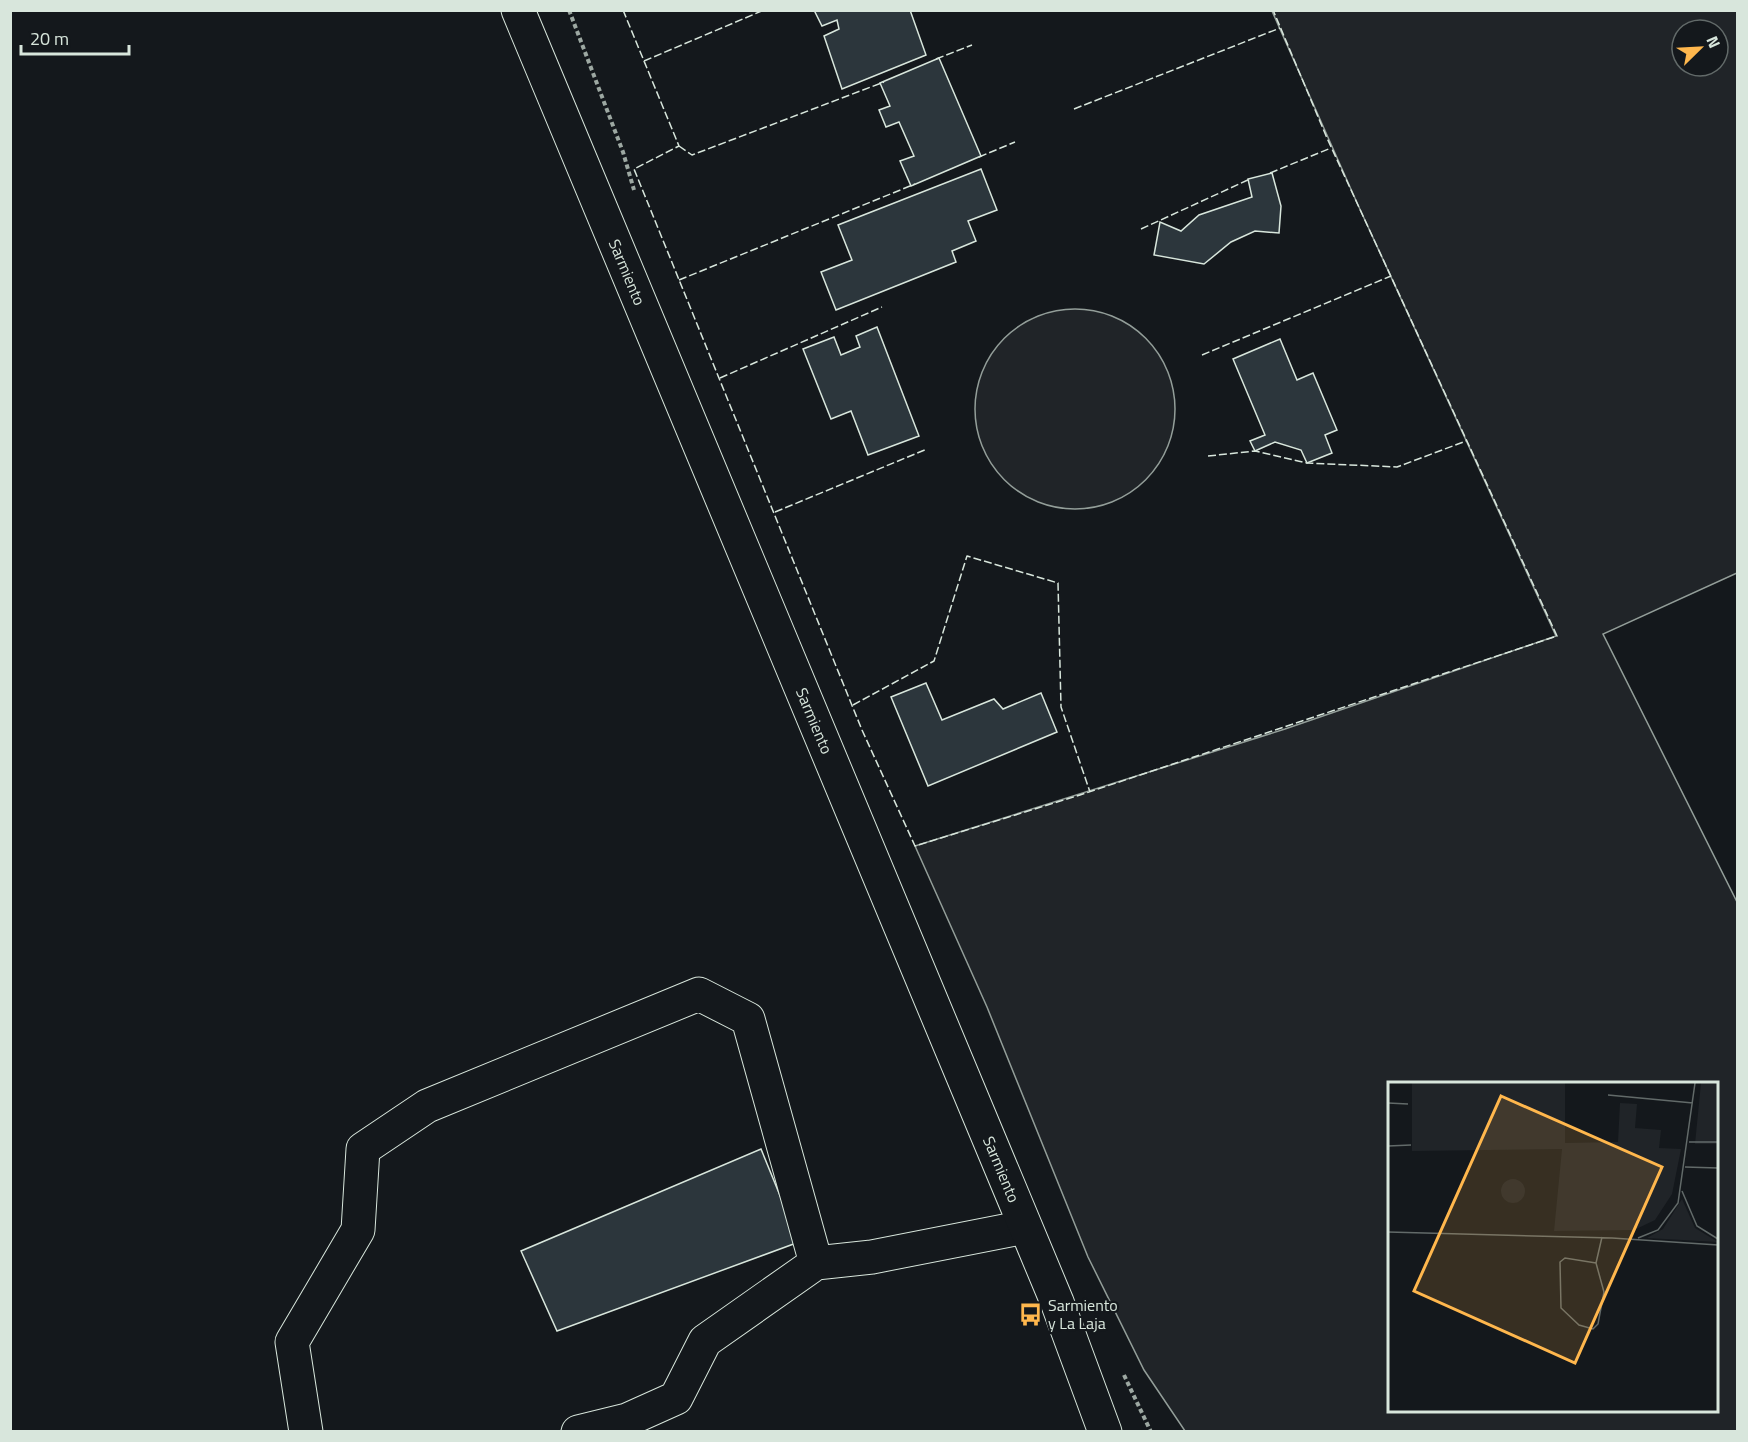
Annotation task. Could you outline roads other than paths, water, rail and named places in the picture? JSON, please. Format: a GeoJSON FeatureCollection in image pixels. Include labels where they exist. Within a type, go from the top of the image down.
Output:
{"type":"FeatureCollection","features":[{"type":"Feature","properties":{"kind":"main road","name":"Sarmiento"},"geometry":{"type":"LineString","coordinates":[[518,10],[1025,1227],[1105,1431]]}},
{"type":"Feature","properties":{"kind":"main road"},"geometry":{"type":"LineString","coordinates":[[306,1431],[292,1342],[358,1230],[363,1149],[427,1106],[699,994],[748,1019],[816,1263]]}},
{"type":"Feature","properties":{"kind":"main road"},"geometry":{"type":"LineString","coordinates":[[578,1431],[627,1420],[676,1398],[705,1341],[816,1263],[872,1257],[1025,1227]]}},
{"type":"Feature","properties":{"kind":"place","name":"Sarmiento y La Laja"},"geometry":{"type":"Point","coordinates":[1030,1314]}}]}
